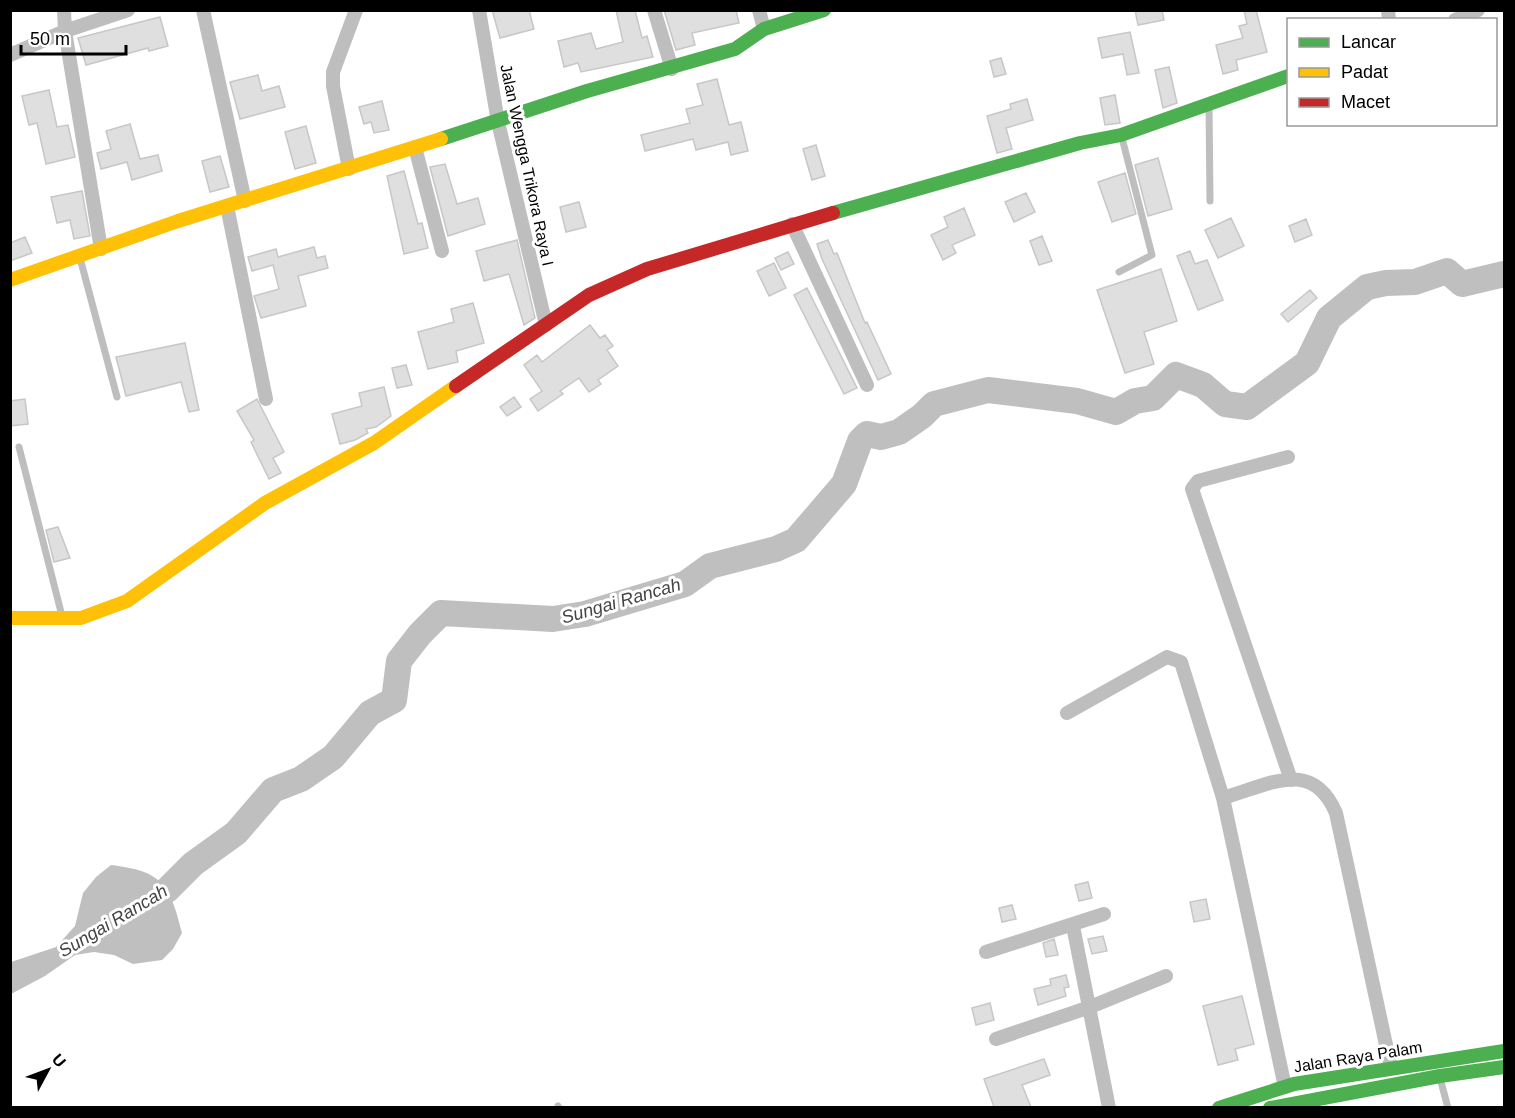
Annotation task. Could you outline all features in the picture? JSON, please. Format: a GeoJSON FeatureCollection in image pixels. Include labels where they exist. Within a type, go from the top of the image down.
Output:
{"type":"FeatureCollection","features":[{"type":"Feature","properties":{"kind":"street"},"geometry":{"type":"LineString","coordinates":[[64,10],[65,31],[101,249]]}},
{"type":"Feature","properties":{"kind":"street"},"geometry":{"type":"LineString","coordinates":[[10,55],[65,31],[128,10]]}},
{"type":"Feature","properties":{"kind":"street"},"geometry":{"type":"LineString","coordinates":[[203,10],[245,201]]}},
{"type":"Feature","properties":{"kind":"street"},"geometry":{"type":"LineString","coordinates":[[349,169],[333,86],[333,72],[356,10]]}},
{"type":"Feature","properties":{"kind":"street","name":"Jalan Wengga Trikora Raya I"},"geometry":{"type":"LineString","coordinates":[[478,10],[498,122],[546,325]]}},
{"type":"Feature","properties":{"kind":"street"},"geometry":{"type":"LineString","coordinates":[[654,10],[672,69]]}},
{"type":"Feature","properties":{"kind":"street"},"geometry":{"type":"LineString","coordinates":[[759,10],[764,29]]}},
{"type":"Feature","properties":{"kind":"street"},"geometry":{"type":"LineString","coordinates":[[10,280],[227,206],[498,122],[588,91],[672,69],[735,49],[764,29],[824,10]]}},
{"type":"Feature","properties":{"kind":"street"},"geometry":{"type":"LineString","coordinates":[[1458,18],[1478,10]]}},
{"type":"Feature","properties":{"kind":"street"},"geometry":{"type":"LineString","coordinates":[[10,618],[81,618],[104,611],[145,590],[265,503],[375,443],[589,295],[639,273],[792,225],[1080,143],[1121,135],[1287,76]]}},
{"type":"Feature","properties":{"kind":"street"},"geometry":{"type":"LineString","coordinates":[[415,147],[442,250]]}},
{"type":"Feature","properties":{"kind":"street"},"geometry":{"type":"LineString","coordinates":[[227,206],[266,399]]}},
{"type":"Feature","properties":{"kind":"street"},"geometry":{"type":"LineString","coordinates":[[792,225],[867,385]]}},
{"type":"Feature","properties":{"kind":"street"},"geometry":{"type":"LineString","coordinates":[[1288,457],[1198,481],[1192,489],[1291,780]]}},
{"type":"Feature","properties":{"kind":"street"},"geometry":{"type":"LineString","coordinates":[[1067,713],[1167,657],[1181,662],[1223,798],[1285,1087]]}},
{"type":"Feature","properties":{"kind":"street"},"geometry":{"type":"LineString","coordinates":[[1223,798],[1291,780],[1305,779],[1320,787],[1336,813],[1391,1068]]}},
{"type":"Feature","properties":{"kind":"street"},"geometry":{"type":"LineString","coordinates":[[986,952],[1073,926],[1104,914]]}},
{"type":"Feature","properties":{"kind":"street"},"geometry":{"type":"LineString","coordinates":[[1073,926],[1109,1107]]}},
{"type":"Feature","properties":{"kind":"street"},"geometry":{"type":"LineString","coordinates":[[996,1039],[1090,1007],[1166,976]]}},
{"type":"Feature","properties":{"kind":"street","name":"Jalan Raya Palam"},"geometry":{"type":"LineString","coordinates":[[1219,1107],[1285,1087],[1504,1050]]}},
{"type":"Feature","properties":{"kind":"street"},"geometry":{"type":"LineString","coordinates":[[1483,1054],[1487,1071]]}},
{"type":"Feature","properties":{"kind":"street","name":"Jalan Raya Palam"},"geometry":{"type":"LineString","coordinates":[[1270,1107],[1440,1076],[1504,1067]]}},
{"type":"Feature","properties":{"kind":"lane"},"geometry":{"type":"LineString","coordinates":[[1209,102],[1210,201]]}},
{"type":"Feature","properties":{"kind":"lane"},"geometry":{"type":"LineString","coordinates":[[1119,272],[1152,255],[1121,135]]}},
{"type":"Feature","properties":{"kind":"lane"},"geometry":{"type":"LineString","coordinates":[[80,255],[117,397]]}},
{"type":"Feature","properties":{"kind":"lane"},"geometry":{"type":"LineString","coordinates":[[20,447],[62,619]]}},
{"type":"Feature","properties":{"kind":"lane"},"geometry":{"type":"LineString","coordinates":[[1440,1076],[1448,1107]]}},
{"type":"Feature","properties":{"kind":"water"},"geometry":{"type":"Polygon","coordinates":[[[111,865],[142,871],[153,876],[168,892],[182,933],[173,949],[162,960],[133,964],[114,955],[94,952],[75,955],[45,976],[11,994],[11,962],[56,947],[75,926],[83,893],[96,877],[111,865]]]}},
{"type":"Feature","properties":{"kind":"building"},"geometry":{"type":"Polygon","coordinates":[[[492,10],[529,10],[534,29],[500,38],[492,10]]]}},
{"type":"Feature","properties":{"kind":"building"},"geometry":{"type":"Polygon","coordinates":[[[616,10],[635,10],[642,38],[647,36],[653,57],[581,72],[578,63],[564,67],[558,41],[591,33],[596,49],[623,42],[616,10]]]}},
{"type":"Feature","properties":{"kind":"building"},"geometry":{"type":"Polygon","coordinates":[[[664,10],[736,10],[739,23],[692,33],[695,45],[676,50],[664,10]]]}},
{"type":"Feature","properties":{"kind":"building"},"geometry":{"type":"Polygon","coordinates":[[[1135,10],[1162,10],[1164,20],[1138,25],[1135,10]]]}},
{"type":"Feature","properties":{"kind":"building"},"geometry":{"type":"Polygon","coordinates":[[[1244,10],[1256,10],[1267,52],[1236,60],[1238,70],[1223,74],[1216,45],[1243,38],[1239,26],[1247,24],[1244,10]]]}},
{"type":"Feature","properties":{"kind":"building"},"geometry":{"type":"Polygon","coordinates":[[[160,17],[168,46],[149,51],[148,48],[86,65],[78,38],[160,17]]]}},
{"type":"Feature","properties":{"kind":"building"},"geometry":{"type":"Polygon","coordinates":[[[1130,32],[1139,73],[1127,75],[1123,54],[1102,58],[1098,38],[1130,32]]]}},
{"type":"Feature","properties":{"kind":"building"},"geometry":{"type":"Polygon","coordinates":[[[1001,58],[1006,74],[994,77],[990,61],[1001,58]]]}},
{"type":"Feature","properties":{"kind":"building"},"geometry":{"type":"Polygon","coordinates":[[[1169,67],[1177,103],[1163,108],[1155,70],[1169,67]]]}},
{"type":"Feature","properties":{"kind":"building"},"geometry":{"type":"Polygon","coordinates":[[[258,75],[262,91],[279,86],[285,107],[240,119],[230,82],[258,75]]]}},
{"type":"Feature","properties":{"kind":"building"},"geometry":{"type":"Polygon","coordinates":[[[717,79],[729,125],[741,122],[748,151],[731,155],[728,142],[696,150],[693,139],[645,151],[641,135],[690,123],[686,109],[703,105],[697,84],[717,79]]]}},
{"type":"Feature","properties":{"kind":"building"},"geometry":{"type":"Polygon","coordinates":[[[49,90],[57,127],[68,125],[75,157],[46,164],[37,123],[29,125],[22,96],[49,90]]]}},
{"type":"Feature","properties":{"kind":"building"},"geometry":{"type":"Polygon","coordinates":[[[1115,95],[1120,123],[1105,125],[1100,98],[1115,95]]]}},
{"type":"Feature","properties":{"kind":"building"},"geometry":{"type":"Polygon","coordinates":[[[1027,99],[1033,120],[1006,128],[1012,149],[997,153],[987,116],[1011,109],[1010,104],[1027,99]]]}},
{"type":"Feature","properties":{"kind":"building"},"geometry":{"type":"Polygon","coordinates":[[[382,101],[389,130],[374,133],[371,122],[364,124],[359,107],[382,101]]]}},
{"type":"Feature","properties":{"kind":"building"},"geometry":{"type":"Polygon","coordinates":[[[130,124],[140,159],[158,155],[162,171],[132,180],[127,162],[101,169],[97,153],[111,149],[106,131],[130,124]]]}},
{"type":"Feature","properties":{"kind":"building"},"geometry":{"type":"Polygon","coordinates":[[[306,126],[316,163],[295,169],[285,132],[306,126]]]}},
{"type":"Feature","properties":{"kind":"building"},"geometry":{"type":"Polygon","coordinates":[[[816,145],[825,176],[812,180],[803,149],[816,145]]]}},
{"type":"Feature","properties":{"kind":"building"},"geometry":{"type":"Polygon","coordinates":[[[220,156],[229,187],[210,192],[202,161],[220,156]]]}},
{"type":"Feature","properties":{"kind":"building"},"geometry":{"type":"Polygon","coordinates":[[[1158,158],[1172,209],[1148,216],[1135,165],[1158,158]]]}},
{"type":"Feature","properties":{"kind":"building"},"geometry":{"type":"Polygon","coordinates":[[[445,164],[457,204],[478,198],[485,224],[448,236],[430,167],[445,164]]]}},
{"type":"Feature","properties":{"kind":"building"},"geometry":{"type":"Polygon","coordinates":[[[404,171],[418,224],[422,223],[428,248],[404,254],[387,176],[404,171]]]}},
{"type":"Feature","properties":{"kind":"building"},"geometry":{"type":"Polygon","coordinates":[[[1125,173],[1136,214],[1112,222],[1098,182],[1125,173]]]}},
{"type":"Feature","properties":{"kind":"building"},"geometry":{"type":"Polygon","coordinates":[[[82,191],[90,236],[74,239],[70,220],[57,223],[51,197],[82,191]]]}},
{"type":"Feature","properties":{"kind":"building"},"geometry":{"type":"Polygon","coordinates":[[[1026,193],[1035,212],[1014,222],[1005,202],[1026,193]]]}},
{"type":"Feature","properties":{"kind":"building"},"geometry":{"type":"Polygon","coordinates":[[[579,202],[586,227],[566,232],[560,207],[579,202]]]}},
{"type":"Feature","properties":{"kind":"building"},"geometry":{"type":"Polygon","coordinates":[[[964,208],[975,235],[952,245],[956,253],[943,260],[931,235],[948,227],[944,217],[964,208]]]}},
{"type":"Feature","properties":{"kind":"building"},"geometry":{"type":"Polygon","coordinates":[[[1231,218],[1244,246],[1218,258],[1205,230],[1231,218]]]}},
{"type":"Feature","properties":{"kind":"building"},"geometry":{"type":"Polygon","coordinates":[[[1306,219],[1312,235],[1295,242],[1289,226],[1306,219]]]}},
{"type":"Feature","properties":{"kind":"building"},"geometry":{"type":"Polygon","coordinates":[[[1042,236],[1052,261],[1039,265],[1030,241],[1042,236]]]}},
{"type":"Feature","properties":{"kind":"building"},"geometry":{"type":"Polygon","coordinates":[[[25,237],[32,253],[10,261],[10,243],[25,237]]]}},
{"type":"Feature","properties":{"kind":"building"},"geometry":{"type":"Polygon","coordinates":[[[517,240],[535,318],[524,325],[509,274],[484,281],[476,251],[517,240]]]}},
{"type":"Feature","properties":{"kind":"building"},"geometry":{"type":"Polygon","coordinates":[[[828,240],[834,254],[837,253],[865,323],[867,322],[891,374],[878,380],[822,259],[817,244],[828,240]]]}},
{"type":"Feature","properties":{"kind":"building"},"geometry":{"type":"Polygon","coordinates":[[[314,247],[317,258],[325,256],[328,268],[298,276],[306,306],[261,318],[254,296],[279,289],[273,265],[252,271],[248,257],[276,249],[278,257],[314,247]]]}},
{"type":"Feature","properties":{"kind":"building"},"geometry":{"type":"Polygon","coordinates":[[[1190,251],[1195,264],[1207,260],[1223,300],[1198,310],[1177,256],[1190,251]]]}},
{"type":"Feature","properties":{"kind":"building"},"geometry":{"type":"Polygon","coordinates":[[[788,252],[794,264],[781,270],[775,258],[788,252]]]}},
{"type":"Feature","properties":{"kind":"building"},"geometry":{"type":"Polygon","coordinates":[[[774,263],[786,288],[769,296],[757,271],[774,263]]]}},
{"type":"Feature","properties":{"kind":"building"},"geometry":{"type":"Polygon","coordinates":[[[1161,269],[1177,321],[1144,332],[1154,364],[1125,373],[1097,290],[1161,269]]]}},
{"type":"Feature","properties":{"kind":"building"},"geometry":{"type":"Polygon","coordinates":[[[807,288],[857,388],[844,394],[794,295],[807,288]]]}},
{"type":"Feature","properties":{"kind":"building"},"geometry":{"type":"Polygon","coordinates":[[[1310,290],[1317,298],[1288,322],[1281,314],[1310,290]]]}},
{"type":"Feature","properties":{"kind":"building"},"geometry":{"type":"Polygon","coordinates":[[[473,303],[484,343],[456,351],[458,362],[428,369],[418,332],[454,322],[451,309],[473,303]]]}},
{"type":"Feature","properties":{"kind":"building"},"geometry":{"type":"Polygon","coordinates":[[[590,325],[600,338],[605,335],[613,346],[607,350],[618,366],[598,380],[601,384],[589,392],[579,378],[560,391],[563,394],[538,411],[530,399],[542,391],[524,365],[537,355],[542,362],[590,325]]]}},
{"type":"Feature","properties":{"kind":"building"},"geometry":{"type":"Polygon","coordinates":[[[185,343],[199,410],[189,412],[181,382],[126,396],[116,357],[185,343]]]}},
{"type":"Feature","properties":{"kind":"building"},"geometry":{"type":"Polygon","coordinates":[[[406,365],[412,385],[397,388],[392,368],[406,365]]]}},
{"type":"Feature","properties":{"kind":"building"},"geometry":{"type":"Polygon","coordinates":[[[384,387],[391,416],[376,427],[366,429],[368,433],[340,444],[332,414],[362,406],[359,393],[384,387]]]}},
{"type":"Feature","properties":{"kind":"building"},"geometry":{"type":"Polygon","coordinates":[[[514,397],[521,407],[507,416],[500,407],[514,397]]]}},
{"type":"Feature","properties":{"kind":"building"},"geometry":{"type":"Polygon","coordinates":[[[25,399],[28,424],[10,426],[10,401],[25,399]]]}},
{"type":"Feature","properties":{"kind":"building"},"geometry":{"type":"Polygon","coordinates":[[[257,399],[284,452],[273,458],[281,473],[269,479],[251,442],[254,440],[237,411],[257,399]]]}},
{"type":"Feature","properties":{"kind":"building"},"geometry":{"type":"Polygon","coordinates":[[[58,527],[70,558],[54,562],[46,530],[58,527]]]}},
{"type":"Feature","properties":{"kind":"building"},"geometry":{"type":"Polygon","coordinates":[[[1088,882],[1092,898],[1079,901],[1075,885],[1088,882]]]}},
{"type":"Feature","properties":{"kind":"building"},"geometry":{"type":"Polygon","coordinates":[[[1206,899],[1210,919],[1194,922],[1190,902],[1206,899]]]}},
{"type":"Feature","properties":{"kind":"building"},"geometry":{"type":"Polygon","coordinates":[[[1012,905],[1016,919],[1002,922],[999,908],[1012,905]]]}},
{"type":"Feature","properties":{"kind":"building"},"geometry":{"type":"Polygon","coordinates":[[[1103,936],[1107,951],[1092,954],[1088,939],[1103,936]]]}},
{"type":"Feature","properties":{"kind":"building"},"geometry":{"type":"Polygon","coordinates":[[[1054,939],[1058,955],[1046,957],[1043,943],[1054,939]]]}},
{"type":"Feature","properties":{"kind":"building"},"geometry":{"type":"Polygon","coordinates":[[[1066,975],[1069,987],[1064,988],[1066,996],[1038,1005],[1034,989],[1051,985],[1050,979],[1066,975]]]}},
{"type":"Feature","properties":{"kind":"building"},"geometry":{"type":"Polygon","coordinates":[[[1242,996],[1254,1044],[1235,1049],[1238,1060],[1218,1065],[1203,1006],[1242,996]]]}},
{"type":"Feature","properties":{"kind":"building"},"geometry":{"type":"Polygon","coordinates":[[[990,1003],[994,1020],[976,1025],[972,1008],[990,1003]]]}},
{"type":"Feature","properties":{"kind":"building"},"geometry":{"type":"Polygon","coordinates":[[[1044,1059],[1050,1075],[1022,1085],[1031,1107],[994,1107],[984,1079],[1044,1059]]]}},
{"type":"Feature","properties":{"kind":"waterway","name":"Sungai Rancah"},"geometry":{"type":"LineString","coordinates":[[138,908],[167,890],[193,864],[236,833],[273,790],[301,779],[333,757],[370,713],[394,700],[399,661],[420,634],[441,613],[553,619],[585,614],[685,584],[710,566],[776,549],[796,540],[844,484],[860,441],[867,434],[881,437],[899,432],[922,416],[934,404],[988,390],[1077,401],[1116,412],[1135,401],[1153,398],[1176,375],[1203,385],[1225,404],[1247,407],[1307,363],[1329,318],[1367,287],[1386,283],[1415,282],[1447,271],[1462,284],[1504,274]]}},
{"type":"Feature","properties":{"kind":"traffic: fast"},"geometry":{"type":"LineString","coordinates":[[441,139],[587,91],[735,49],[764,29],[824,10]]}},
{"type":"Feature","properties":{"kind":"traffic: fast"},"geometry":{"type":"LineString","coordinates":[[833,213],[1080,143],[1121,135],[1287,76]]}},
{"type":"Feature","properties":{"kind":"traffic: fast"},"geometry":{"type":"LineString","coordinates":[[1219,1108],[1294,1084],[1504,1051]]}},
{"type":"Feature","properties":{"kind":"traffic: fast"},"geometry":{"type":"LineString","coordinates":[[1270,1108],[1440,1076],[1504,1067]]}},
{"type":"Feature","properties":{"kind":"traffic: slow"},"geometry":{"type":"LineString","coordinates":[[10,280],[178,221],[441,139]]}},
{"type":"Feature","properties":{"kind":"traffic: slow"},"geometry":{"type":"LineString","coordinates":[[10,618],[81,618],[127,601],[265,503],[374,443],[456,386]]}},
{"type":"Feature","properties":{"kind":"traffic: jam"},"geometry":{"type":"LineString","coordinates":[[456,386],[589,295],[647,269],[833,213]]}}]}
